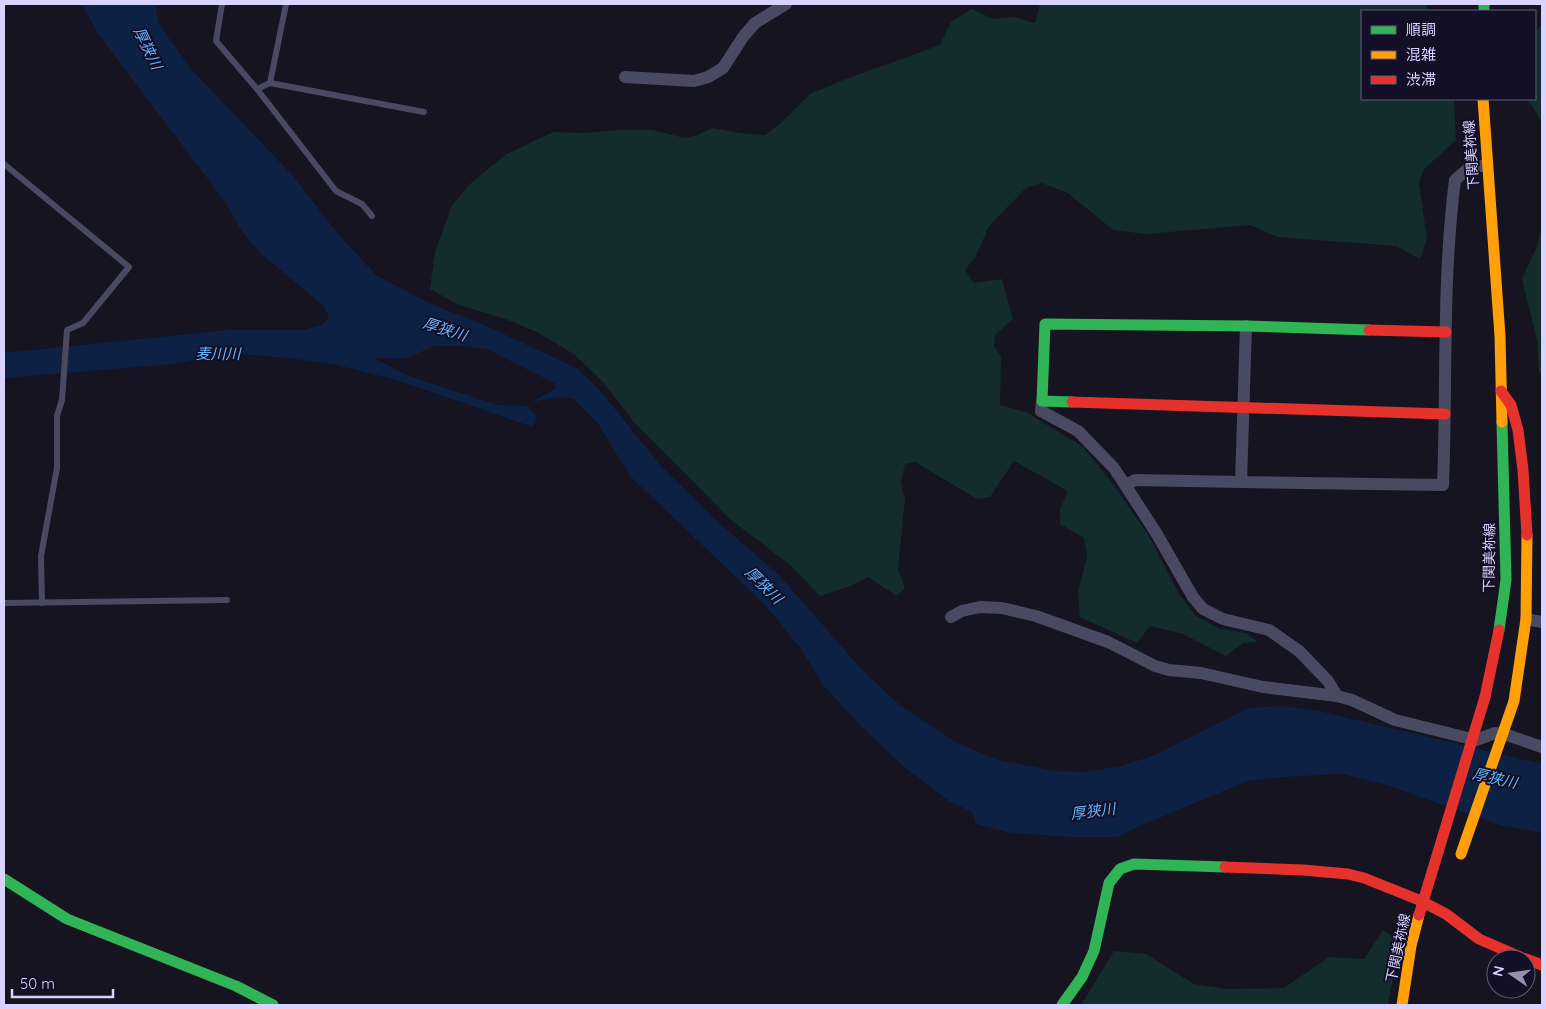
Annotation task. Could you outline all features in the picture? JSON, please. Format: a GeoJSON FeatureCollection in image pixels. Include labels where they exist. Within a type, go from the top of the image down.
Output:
{"type":"FeatureCollection","features":[{"type":"Feature","properties":{"kind":"street"},"geometry":{"type":"LineString","coordinates":[[625,77],[694,81],[708,78],[723,68],[743,37],[756,24],[786,4]]}},
{"type":"Feature","properties":{"kind":"street","name":"下関美祢線"},"geometry":{"type":"LineString","coordinates":[[1402,1005],[1409,956],[1419,915],[1485,696],[1502,618],[1506,580],[1500,336],[1483,100]]}},
{"type":"Feature","properties":{"kind":"street"},"geometry":{"type":"LineString","coordinates":[[1126,485],[1135,480],[1443,485],[1446,332],[1451,210],[1455,180],[1469,168],[1487,165]]}},
{"type":"Feature","properties":{"kind":"street"},"geometry":{"type":"LineString","coordinates":[[1337,696],[1328,681],[1299,651],[1269,630],[1223,620],[1203,609],[1114,468],[1078,431],[1041,411],[1045,324],[1246,326],[1446,332]]}},
{"type":"Feature","properties":{"kind":"street"},"geometry":{"type":"LineString","coordinates":[[1241,482],[1246,326]]}},
{"type":"Feature","properties":{"kind":"street"},"geometry":{"type":"LineString","coordinates":[[1461,854],[1502,739],[1517,684],[1526,619],[1527,538],[1523,470],[1516,421],[1511,405],[1502,391]]}},
{"type":"Feature","properties":{"kind":"street"},"geometry":{"type":"LineString","coordinates":[[1042,401],[1244,406],[1445,414]]}},
{"type":"Feature","properties":{"kind":"street"},"geometry":{"type":"LineString","coordinates":[[951,616],[980,606],[1002,608],[1036,616],[1082,632],[1108,642],[1155,666],[1169,670],[1201,673],[1244,684],[1337,696],[1352,700],[1395,720],[1476,740],[1495,733],[1502,739],[1542,747]]}},
{"type":"Feature","properties":{"kind":"street"},"geometry":{"type":"LineString","coordinates":[[1526,619],[1542,622]]}},
{"type":"Feature","properties":{"kind":"street"},"geometry":{"type":"LineString","coordinates":[[1062,1005],[1082,977],[1094,951],[1109,883],[1120,869],[1134,864],[1304,870],[1356,876],[1419,900],[1446,914],[1479,939],[1502,949]]}},
{"type":"Feature","properties":{"kind":"street"},"geometry":{"type":"LineString","coordinates":[[4,879],[68,919],[236,986],[273,1005]]}},
{"type":"Feature","properties":{"kind":"lane"},"geometry":{"type":"LineString","coordinates":[[222,4],[216,41],[257,89],[336,191],[362,204],[372,216]]}},
{"type":"Feature","properties":{"kind":"lane"},"geometry":{"type":"LineString","coordinates":[[270,83],[286,4]]}},
{"type":"Feature","properties":{"kind":"lane"},"geometry":{"type":"LineString","coordinates":[[257,89],[270,83],[424,112]]}},
{"type":"Feature","properties":{"kind":"lane"},"geometry":{"type":"LineString","coordinates":[[4,164],[129,266],[83,323],[66,330],[62,400],[57,416],[56,468],[41,556],[42,603]]}},
{"type":"Feature","properties":{"kind":"lane"},"geometry":{"type":"LineString","coordinates":[[4,603],[226,600]]}},
{"type":"Feature","properties":{"kind":"green space"},"geometry":{"type":"Polygon","coordinates":[[[1040,4],[1427,4],[1427,10],[1361,10],[1361,100],[1454,100],[1456,140],[1423,170],[1419,184],[1427,239],[1420,259],[1396,246],[1277,237],[1251,225],[1146,234],[1113,230],[1068,193],[1042,183],[1026,188],[989,226],[976,256],[965,270],[974,283],[1002,279],[1013,319],[995,335],[994,346],[1001,357],[1000,405],[1028,413],[1083,447],[1110,480],[1149,536],[1179,594],[1196,616],[1220,629],[1246,633],[1258,642],[1243,643],[1226,656],[1183,634],[1150,626],[1137,643],[1080,617],[1078,593],[1087,556],[1084,538],[1060,524],[1060,509],[1068,491],[1014,461],[990,497],[977,499],[915,462],[905,464],[901,482],[905,499],[898,569],[905,588],[897,596],[868,577],[848,587],[820,596],[789,564],[731,520],[634,422],[602,381],[575,355],[539,333],[508,320],[459,305],[430,289],[435,252],[452,205],[470,184],[505,155],[553,132],[585,133],[618,130],[652,130],[685,138],[698,135],[712,128],[765,135],[781,123],[810,94],[940,45],[951,22],[972,9],[993,19],[1014,17],[1035,23],[1040,4]]]}},
{"type":"Feature","properties":{"kind":"green space"},"geometry":{"type":"Polygon","coordinates":[[[1542,21],[1542,123],[1529,100],[1536,100],[1536,31],[1542,21]]]}},
{"type":"Feature","properties":{"kind":"green space"},"geometry":{"type":"Polygon","coordinates":[[[1542,228],[1542,374],[1539,372],[1537,340],[1522,279],[1537,246],[1542,228]]]}},
{"type":"Feature","properties":{"kind":"green space"},"geometry":{"type":"Polygon","coordinates":[[[1383,930],[1400,942],[1388,1005],[1081,1005],[1114,951],[1146,954],[1194,984],[1226,989],[1284,988],[1329,957],[1364,959],[1383,930]]]}},
{"type":"Feature","properties":{"kind":"water"},"geometry":{"type":"Polygon","coordinates":[[[82,4],[156,4],[158,23],[192,70],[292,175],[339,235],[376,275],[431,304],[480,323],[576,368],[598,388],[660,465],[720,524],[779,575],[864,672],[901,706],[956,742],[997,760],[1055,771],[1085,772],[1121,766],[1155,755],[1249,708],[1282,706],[1319,711],[1542,764],[1542,833],[1500,825],[1384,784],[1342,774],[1247,781],[1117,837],[1072,837],[1011,833],[976,824],[972,812],[949,801],[903,766],[861,726],[822,684],[802,650],[765,605],[630,476],[597,422],[574,399],[558,397],[532,402],[556,388],[554,383],[487,349],[462,346],[435,346],[404,359],[374,358],[409,376],[498,405],[528,406],[537,418],[533,427],[396,380],[333,364],[288,358],[229,353],[174,364],[4,378],[4,353],[229,330],[304,330],[322,325],[329,318],[325,307],[259,252],[240,228],[226,203],[97,32],[82,4]]]}},
{"type":"Feature","properties":{"kind":"traffic: fast"},"geometry":{"type":"LineString","coordinates":[[1484,4],[1484,10]]}},
{"type":"Feature","properties":{"kind":"traffic: fast"},"geometry":{"type":"LineString","coordinates":[[1072,402],[1042,401],[1045,324],[1246,326],[1369,330]]}},
{"type":"Feature","properties":{"kind":"traffic: fast"},"geometry":{"type":"LineString","coordinates":[[1499,630],[1506,580],[1502,422]]}},
{"type":"Feature","properties":{"kind":"traffic: fast"},"geometry":{"type":"LineString","coordinates":[[1062,1005],[1082,977],[1094,951],[1109,883],[1120,869],[1134,864],[1225,867]]}},
{"type":"Feature","properties":{"kind":"traffic: fast"},"geometry":{"type":"LineString","coordinates":[[4,879],[67,919],[236,986],[273,1005]]}},
{"type":"Feature","properties":{"kind":"traffic: slow"},"geometry":{"type":"LineString","coordinates":[[1483,100],[1500,336],[1502,422]]}},
{"type":"Feature","properties":{"kind":"traffic: slow"},"geometry":{"type":"LineString","coordinates":[[1461,854],[1514,701],[1526,619],[1527,535]]}},
{"type":"Feature","properties":{"kind":"traffic: slow"},"geometry":{"type":"LineString","coordinates":[[1402,1005],[1411,946],[1419,915]]}},
{"type":"Feature","properties":{"kind":"traffic: jam"},"geometry":{"type":"LineString","coordinates":[[1369,330],[1446,332]]}},
{"type":"Feature","properties":{"kind":"traffic: jam"},"geometry":{"type":"LineString","coordinates":[[1501,391],[1511,405],[1518,430],[1523,470],[1527,535]]}},
{"type":"Feature","properties":{"kind":"traffic: jam"},"geometry":{"type":"LineString","coordinates":[[1072,402],[1445,414]]}},
{"type":"Feature","properties":{"kind":"traffic: jam"},"geometry":{"type":"LineString","coordinates":[[1485,697],[1499,630]]}},
{"type":"Feature","properties":{"kind":"traffic: jam"},"geometry":{"type":"LineString","coordinates":[[1419,915],[1485,697]]}},
{"type":"Feature","properties":{"kind":"traffic: jam"},"geometry":{"type":"LineString","coordinates":[[1225,867],[1303,870],[1348,874],[1364,878],[1419,900],[1446,914],[1479,939],[1502,949]]}},
{"type":"Feature","properties":{"kind":"traffic: jam"},"geometry":{"type":"LineString","coordinates":[[1536,963],[1542,965]]}},
{"type":"Feature","properties":{"kind":"water label","name":"厚狭川"},"geometry":{"type":"Point","coordinates":[148,48]}},
{"type":"Feature","properties":{"kind":"water label","name":"厚狭川"},"geometry":{"type":"Point","coordinates":[445,329]}},
{"type":"Feature","properties":{"kind":"water label","name":"麦川川"},"geometry":{"type":"Point","coordinates":[218,353]}},
{"type":"Feature","properties":{"kind":"water label","name":"厚狭川"},"geometry":{"type":"Point","coordinates":[764,585]}},
{"type":"Feature","properties":{"kind":"water label","name":"厚狭川"},"geometry":{"type":"Point","coordinates":[1495,778]}},
{"type":"Feature","properties":{"kind":"water label","name":"厚狭川"},"geometry":{"type":"Point","coordinates":[1093,811]}}]}
